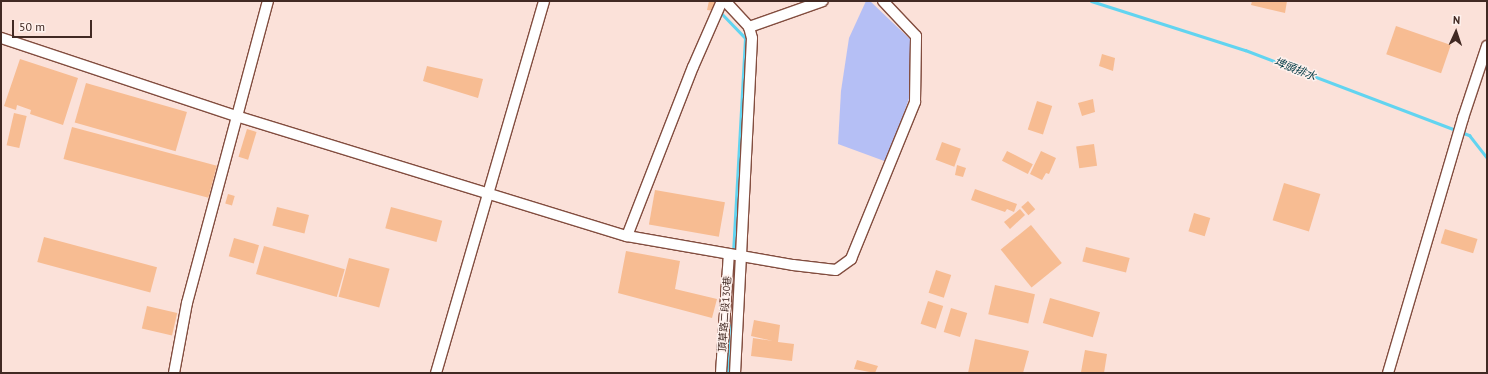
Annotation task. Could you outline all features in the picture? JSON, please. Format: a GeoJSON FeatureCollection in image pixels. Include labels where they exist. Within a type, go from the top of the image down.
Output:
{"type":"FeatureCollection","features":[{"type":"Feature","properties":{"kind":"street"},"geometry":{"type":"LineString","coordinates":[[174,373],[187,303],[268,1]]}},
{"type":"Feature","properties":{"kind":"street"},"geometry":{"type":"LineString","coordinates":[[436,373],[486,192],[544,1]]}},
{"type":"Feature","properties":{"kind":"street"},"geometry":{"type":"LineString","coordinates":[[627,236],[723,1],[749,27],[752,38],[734,255],[735,373]]}},
{"type":"Feature","properties":{"kind":"street"},"geometry":{"type":"LineString","coordinates":[[749,27],[823,1]]}},
{"type":"Feature","properties":{"kind":"street"},"geometry":{"type":"LineString","coordinates":[[1,38],[236,116],[627,236],[734,255],[836,270],[851,259],[914,102],[916,36],[883,1]]}},
{"type":"Feature","properties":{"kind":"street"},"geometry":{"type":"LineString","coordinates":[[1388,373],[1463,118],[1487,46]]}},
{"type":"Feature","properties":{"kind":"street","name":"頂草路二段130巷"},"geometry":{"type":"LineString","coordinates":[[720,373],[734,255]]}},
{"type":"Feature","properties":{"kind":"shaded area"},"geometry":{"type":"Polygon","coordinates":[[[866,1],[870,1],[914,43],[913,87],[887,162],[838,144],[841,91],[849,38],[866,1]]]}},
{"type":"Feature","properties":{"kind":"building"},"geometry":{"type":"Polygon","coordinates":[[[709,1],[716,1],[715,11],[707,10],[709,1]]]}},
{"type":"Feature","properties":{"kind":"building"},"geometry":{"type":"Polygon","coordinates":[[[1252,1],[1287,1],[1285,13],[1251,5],[1252,1]]]}},
{"type":"Feature","properties":{"kind":"building"},"geometry":{"type":"Polygon","coordinates":[[[1396,26],[1451,45],[1441,73],[1386,54],[1396,26]]]}},
{"type":"Feature","properties":{"kind":"building"},"geometry":{"type":"Polygon","coordinates":[[[1102,54],[1115,58],[1113,71],[1099,66],[1102,54]]]}},
{"type":"Feature","properties":{"kind":"building"},"geometry":{"type":"Polygon","coordinates":[[[20,59],[78,78],[63,125],[30,114],[31,110],[17,105],[16,110],[4,106],[20,59]]]}},
{"type":"Feature","properties":{"kind":"building"},"geometry":{"type":"Polygon","coordinates":[[[427,66],[483,79],[478,98],[423,81],[427,66]]]}},
{"type":"Feature","properties":{"kind":"building"},"geometry":{"type":"Polygon","coordinates":[[[86,83],[187,112],[176,151],[75,122],[86,83]]]}},
{"type":"Feature","properties":{"kind":"building"},"geometry":{"type":"Polygon","coordinates":[[[1093,99],[1095,112],[1082,116],[1078,103],[1093,99]]]}},
{"type":"Feature","properties":{"kind":"building"},"geometry":{"type":"Polygon","coordinates":[[[1037,101],[1052,106],[1043,134],[1028,130],[1037,101]]]}},
{"type":"Feature","properties":{"kind":"building"},"geometry":{"type":"Polygon","coordinates":[[[14,113],[27,116],[19,148],[7,145],[14,113]]]}},
{"type":"Feature","properties":{"kind":"building"},"geometry":{"type":"Polygon","coordinates":[[[72,127],[217,166],[208,198],[63,159],[72,127]]]}},
{"type":"Feature","properties":{"kind":"building"},"geometry":{"type":"Polygon","coordinates":[[[247,129],[257,132],[248,160],[239,157],[247,129]]]}},
{"type":"Feature","properties":{"kind":"building"},"geometry":{"type":"Polygon","coordinates":[[[942,142],[961,149],[954,167],[936,160],[942,142]]]}},
{"type":"Feature","properties":{"kind":"building"},"geometry":{"type":"Polygon","coordinates":[[[1094,144],[1097,166],[1079,168],[1076,147],[1094,144]]]}},
{"type":"Feature","properties":{"kind":"building"},"geometry":{"type":"Polygon","coordinates":[[[1007,151],[1033,164],[1028,174],[1002,161],[1007,151]]]}},
{"type":"Feature","properties":{"kind":"building"},"geometry":{"type":"Polygon","coordinates":[[[1041,151],[1056,158],[1049,174],[1046,173],[1042,180],[1030,174],[1041,151]]]}},
{"type":"Feature","properties":{"kind":"building"},"geometry":{"type":"Polygon","coordinates":[[[957,165],[966,168],[963,177],[955,175],[957,165]]]}},
{"type":"Feature","properties":{"kind":"building"},"geometry":{"type":"Polygon","coordinates":[[[1284,183],[1320,194],[1309,231],[1273,220],[1284,183]]]}},
{"type":"Feature","properties":{"kind":"building"},"geometry":{"type":"Polygon","coordinates":[[[975,189],[1017,204],[1014,212],[1007,209],[1005,212],[971,200],[975,189]]]}},
{"type":"Feature","properties":{"kind":"building"},"geometry":{"type":"Polygon","coordinates":[[[655,190],[725,202],[719,237],[649,224],[655,190]]]}},
{"type":"Feature","properties":{"kind":"building"},"geometry":{"type":"Polygon","coordinates":[[[228,194],[235,196],[232,206],[225,204],[228,194]]]}},
{"type":"Feature","properties":{"kind":"building"},"geometry":{"type":"Polygon","coordinates":[[[1028,201],[1035,209],[1028,215],[1021,207],[1028,201]]]}},
{"type":"Feature","properties":{"kind":"building"},"geometry":{"type":"Polygon","coordinates":[[[277,207],[309,215],[304,233],[272,225],[277,207]]]}},
{"type":"Feature","properties":{"kind":"building"},"geometry":{"type":"Polygon","coordinates":[[[391,207],[442,221],[437,242],[385,228],[391,207]]]}},
{"type":"Feature","properties":{"kind":"building"},"geometry":{"type":"Polygon","coordinates":[[[1020,209],[1025,215],[1010,229],[1004,222],[1020,209]]]}},
{"type":"Feature","properties":{"kind":"building"},"geometry":{"type":"Polygon","coordinates":[[[1194,213],[1210,218],[1205,236],[1188,231],[1194,213]]]}},
{"type":"Feature","properties":{"kind":"building"},"geometry":{"type":"Polygon","coordinates":[[[1031,225],[1062,263],[1032,288],[1001,250],[1031,225]]]}},
{"type":"Feature","properties":{"kind":"building"},"geometry":{"type":"Polygon","coordinates":[[[1445,229],[1478,239],[1473,253],[1441,243],[1445,229]]]}},
{"type":"Feature","properties":{"kind":"building"},"geometry":{"type":"Polygon","coordinates":[[[44,237],[157,267],[150,292],[37,262],[44,237]]]}},
{"type":"Feature","properties":{"kind":"building"},"geometry":{"type":"Polygon","coordinates":[[[234,238],[259,245],[254,263],[229,256],[234,238]]]}},
{"type":"Feature","properties":{"kind":"building"},"geometry":{"type":"Polygon","coordinates":[[[264,246],[345,269],[337,297],[256,274],[264,246]]]}},
{"type":"Feature","properties":{"kind":"building"},"geometry":{"type":"Polygon","coordinates":[[[1086,247],[1130,258],[1126,272],[1082,262],[1086,247]]]}},
{"type":"Feature","properties":{"kind":"building"},"geometry":{"type":"Polygon","coordinates":[[[626,251],[680,261],[675,289],[717,299],[712,318],[618,293],[626,251]]]}},
{"type":"Feature","properties":{"kind":"building"},"geometry":{"type":"Polygon","coordinates":[[[349,258],[390,269],[379,308],[339,297],[349,258]]]}},
{"type":"Feature","properties":{"kind":"building"},"geometry":{"type":"Polygon","coordinates":[[[936,270],[951,275],[944,298],[929,293],[936,270]]]}},
{"type":"Feature","properties":{"kind":"building"},"geometry":{"type":"Polygon","coordinates":[[[995,285],[1035,294],[1028,323],[988,314],[995,285]]]}},
{"type":"Feature","properties":{"kind":"building"},"geometry":{"type":"Polygon","coordinates":[[[1050,298],[1100,312],[1093,337],[1043,323],[1050,298]]]}},
{"type":"Feature","properties":{"kind":"building"},"geometry":{"type":"Polygon","coordinates":[[[928,301],[943,306],[936,329],[921,324],[928,301]]]}},
{"type":"Feature","properties":{"kind":"building"},"geometry":{"type":"Polygon","coordinates":[[[147,306],[177,313],[172,335],[142,328],[147,306]]]}},
{"type":"Feature","properties":{"kind":"building"},"geometry":{"type":"Polygon","coordinates":[[[951,308],[967,313],[960,337],[944,332],[951,308]]]}},
{"type":"Feature","properties":{"kind":"building"},"geometry":{"type":"Polygon","coordinates":[[[754,320],[780,325],[778,342],[794,344],[792,361],[751,356],[753,338],[773,341],[751,336],[754,320]]]}},
{"type":"Feature","properties":{"kind":"building"},"geometry":{"type":"Polygon","coordinates":[[[975,339],[1029,351],[1023,373],[968,373],[975,339]]]}},
{"type":"Feature","properties":{"kind":"building"},"geometry":{"type":"Polygon","coordinates":[[[1085,350],[1107,354],[1104,373],[1081,372],[1085,350]]]}},
{"type":"Feature","properties":{"kind":"building"},"geometry":{"type":"Polygon","coordinates":[[[857,360],[878,366],[875,373],[854,369],[857,360]]]}},
{"type":"Feature","properties":{"kind":"waterway","name":"埤頭排水"},"geometry":{"type":"LineString","coordinates":[[1091,1],[1245,50],[1469,135],[1487,158]]}},
{"type":"Feature","properties":{"kind":"waterway"},"geometry":{"type":"LineString","coordinates":[[720,12],[745,38],[733,253]]}},
{"type":"Feature","properties":{"kind":"waterway"},"geometry":{"type":"LineString","coordinates":[[727,373],[729,325]]}}]}
